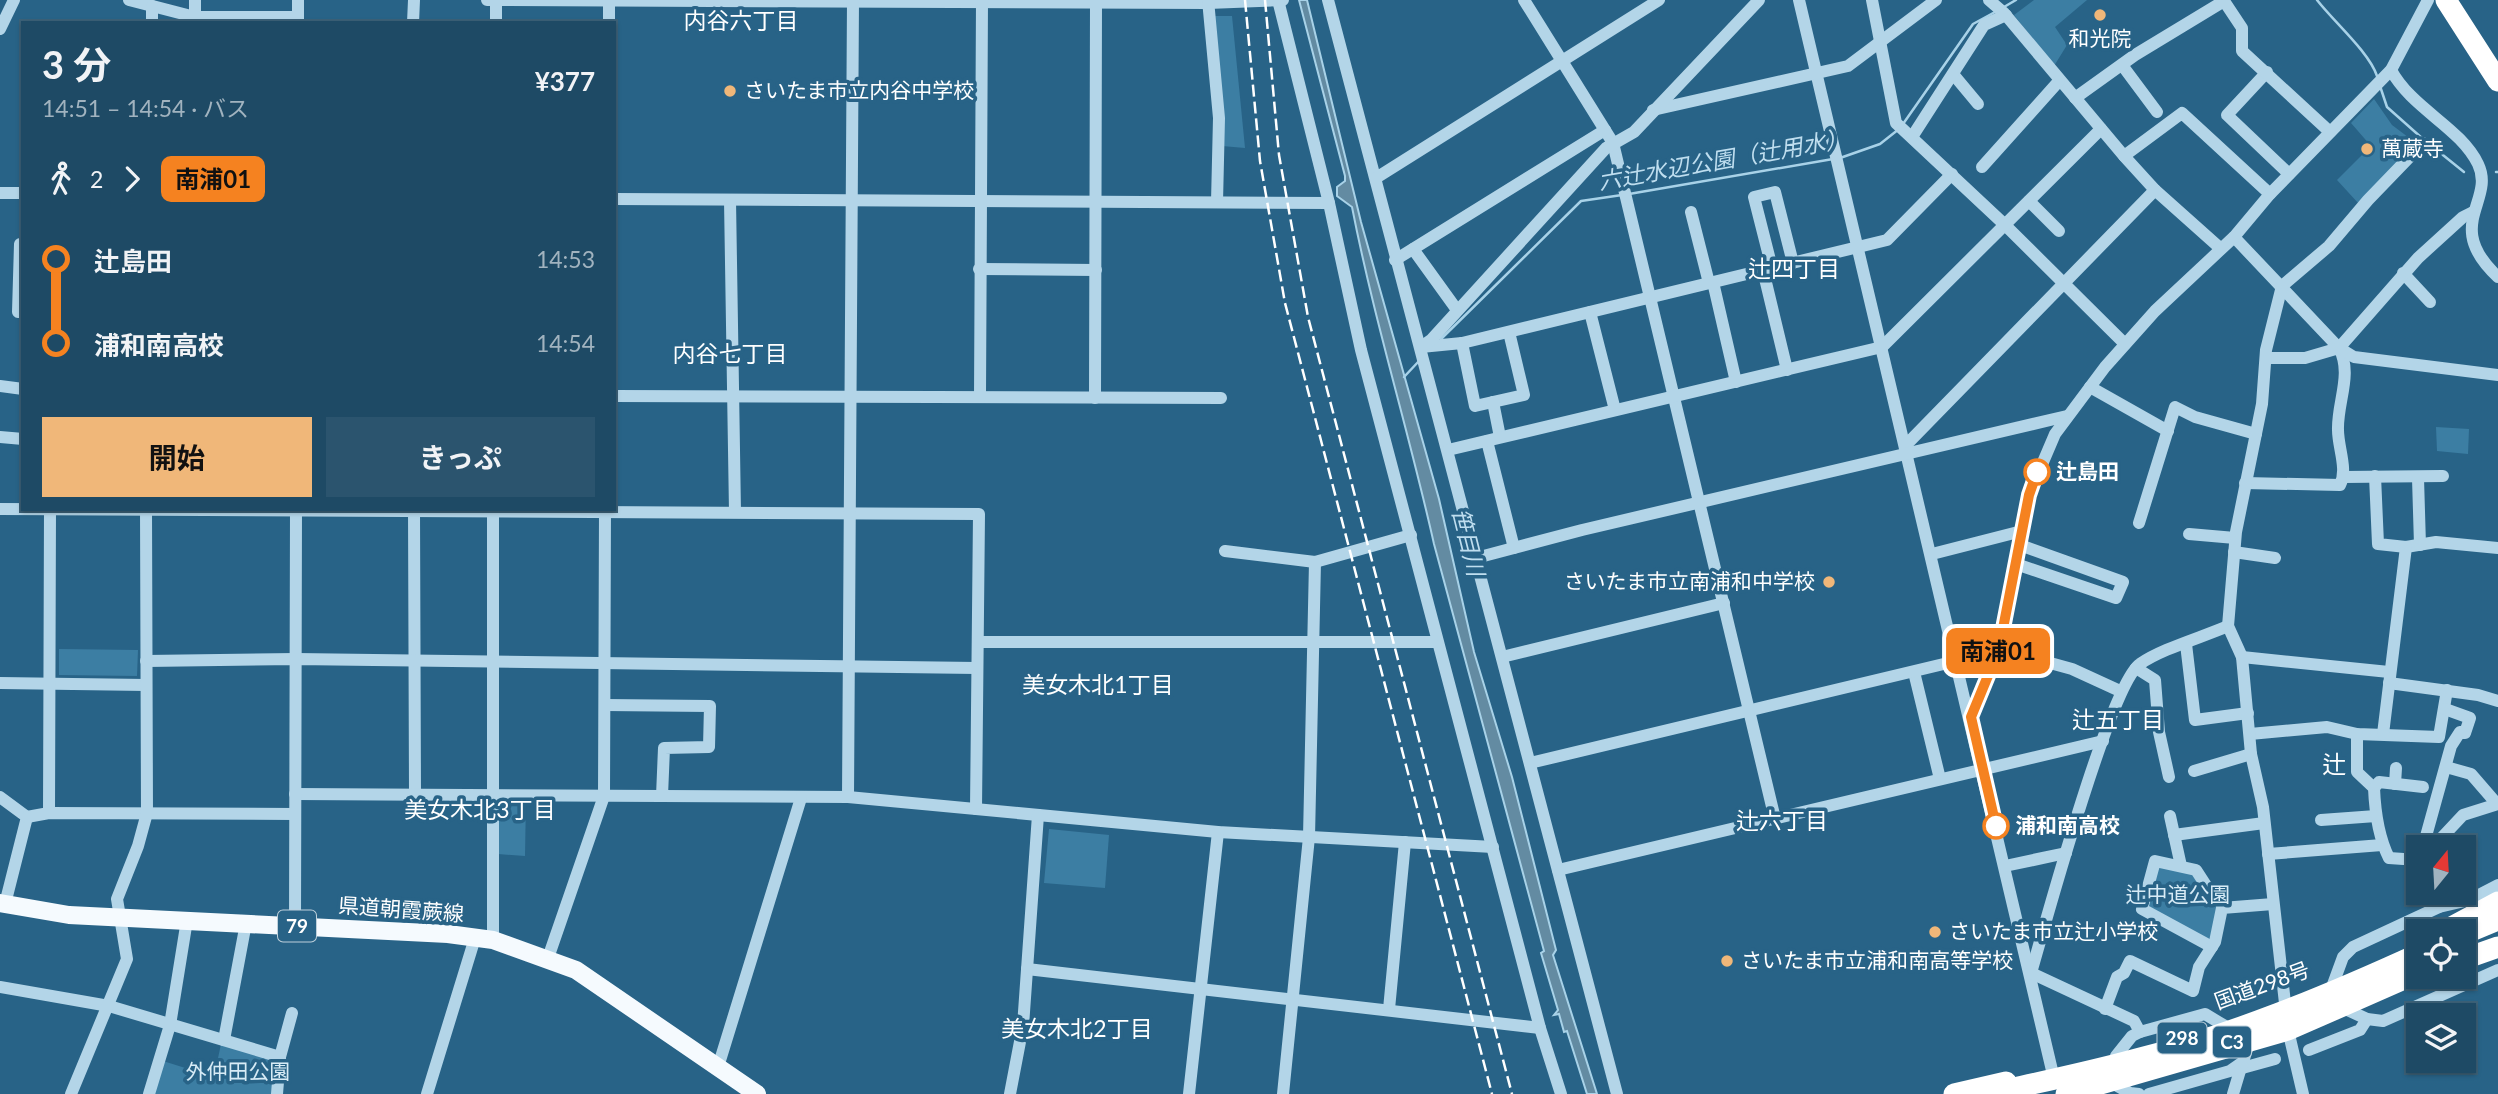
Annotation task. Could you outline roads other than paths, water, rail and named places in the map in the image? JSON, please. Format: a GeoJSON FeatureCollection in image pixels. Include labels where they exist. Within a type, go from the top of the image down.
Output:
{"type":"FeatureCollection","features":[{"type":"Feature","properties":{"kind":"highway"},"geometry":{"type":"LineString","coordinates":[[2446,0],[2498,81]]}},
{"type":"Feature","properties":{"kind":"highway"},"geometry":{"type":"LineString","coordinates":[[2466,919],[2498,902]]}},
{"type":"Feature","properties":{"kind":"highway"},"geometry":{"type":"LineString","coordinates":[[2476,939],[2498,919]]}},
{"type":"Feature","properties":{"kind":"highway","name":"国道298号"},"geometry":{"type":"LineString","coordinates":[[1954,1094],[2116,1056],[2225,1026],[2332,987],[2406,965]]}},
{"type":"Feature","properties":{"kind":"highway","name":"C3"},"geometry":{"type":"LineString","coordinates":[[1987,1094],[2134,1060],[2200,1041],[2406,965]]}},
{"type":"Feature","properties":{"kind":"highway","name":"298"},"geometry":{"type":"LineString","coordinates":[[2066,1094],[2112,1083],[2241,1061],[2288,1030],[2341,1007],[2406,967]]}},
{"type":"Feature","properties":{"kind":"highway","name":"C3"},"geometry":{"type":"LineString","coordinates":[[2038,1094],[2140,1069],[2260,1033],[2334,1005],[2406,967]]}},
{"type":"Feature","properties":{"kind":"main road","name":"県道朝霞蕨線"},"geometry":{"type":"LineString","coordinates":[[2,903],[69,915],[246,923],[484,939],[548,958],[598,983],[757,1094]]}},
{"type":"Feature","properties":{"kind":"street"},"geometry":{"type":"LineString","coordinates":[[0,29],[14,0]]}},
{"type":"Feature","properties":{"kind":"street"},"geometry":{"type":"LineString","coordinates":[[129,0],[195,20],[298,20],[298,0]]}},
{"type":"Feature","properties":{"kind":"street"},"geometry":{"type":"LineString","coordinates":[[195,0],[195,20]]}},
{"type":"Feature","properties":{"kind":"street"},"geometry":{"type":"LineString","coordinates":[[413,21],[414,0]]}},
{"type":"Feature","properties":{"kind":"street"},"geometry":{"type":"LineString","coordinates":[[487,0],[1096,3],[1279,0],[1329,203],[1360,348],[1540,1028],[1561,1094]]}},
{"type":"Feature","properties":{"kind":"street"},"geometry":{"type":"LineString","coordinates":[[496,0],[496,21]]}},
{"type":"Feature","properties":{"kind":"street"},"geometry":{"type":"LineString","coordinates":[[609,0],[609,21]]}},
{"type":"Feature","properties":{"kind":"street"},"geometry":{"type":"LineString","coordinates":[[848,797],[853,0]]}},
{"type":"Feature","properties":{"kind":"street"},"geometry":{"type":"LineString","coordinates":[[1328,0],[1618,1094]]}},
{"type":"Feature","properties":{"kind":"street"},"geometry":{"type":"LineString","coordinates":[[1524,0],[1613,144],[1775,819]]}},
{"type":"Feature","properties":{"kind":"street"},"geometry":{"type":"LineString","coordinates":[[1376,178],[1659,0]]}},
{"type":"Feature","properties":{"kind":"street"},"geometry":{"type":"LineString","coordinates":[[1421,347],[1485,277],[1512,254],[1577,178],[1613,144],[1633,132],[1759,0]]}},
{"type":"Feature","properties":{"kind":"street"},"geometry":{"type":"LineString","coordinates":[[1798,0],[1971,717],[2058,1094]]}},
{"type":"Feature","properties":{"kind":"street"},"geometry":{"type":"LineString","coordinates":[[1872,0],[1896,123],[2005,225],[2125,344]]}},
{"type":"Feature","properties":{"kind":"street"},"geometry":{"type":"LineString","coordinates":[[1653,110],[1847,66],[1936,0]]}},
{"type":"Feature","properties":{"kind":"street"},"geometry":{"type":"LineString","coordinates":[[1989,0],[2006,15],[2074,99],[2155,190],[2220,248]]}},
{"type":"Feature","properties":{"kind":"street"},"geometry":{"type":"LineString","coordinates":[[1971,717],[1998,650],[2022,531],[2038,468],[2067,416],[2125,344],[2234,237],[2270,194],[2391,70],[2428,0]]}},
{"type":"Feature","properties":{"kind":"street"},"geometry":{"type":"LineString","coordinates":[[980,397],[982,1]]}},
{"type":"Feature","properties":{"kind":"street"},"geometry":{"type":"LineString","coordinates":[[2074,99],[2122,65],[2224,1],[2242,28],[2242,51],[2330,132]]}},
{"type":"Feature","properties":{"kind":"street"},"geometry":{"type":"LineString","coordinates":[[1208,2],[1219,118],[1217,202]]}},
{"type":"Feature","properties":{"kind":"street"},"geometry":{"type":"LineString","coordinates":[[1095,398],[1096,3]]}},
{"type":"Feature","properties":{"kind":"street"},"geometry":{"type":"LineString","coordinates":[[152,6],[152,21]]}},
{"type":"Feature","properties":{"kind":"street"},"geometry":{"type":"LineString","coordinates":[[1912,137],[1984,25],[2006,15]]}},
{"type":"Feature","properties":{"kind":"street"},"geometry":{"type":"LineString","coordinates":[[2122,65],[2157,113]]}},
{"type":"Feature","properties":{"kind":"street"},"geometry":{"type":"LineString","coordinates":[[2391,70],[2403,90],[2458,139],[2478,162],[2481,180],[2473,212],[2471,235],[2483,260],[2498,277]]}},
{"type":"Feature","properties":{"kind":"street"},"geometry":{"type":"LineString","coordinates":[[2267,72],[2227,115],[2289,174]]}},
{"type":"Feature","properties":{"kind":"street"},"geometry":{"type":"LineString","coordinates":[[1953,74],[1978,104]]}},
{"type":"Feature","properties":{"kind":"street"},"geometry":{"type":"LineString","coordinates":[[1982,167],[2059,81]]}},
{"type":"Feature","properties":{"kind":"street"},"geometry":{"type":"LineString","coordinates":[[2124,156],[2182,113],[2270,194]]}},
{"type":"Feature","properties":{"kind":"street"},"geometry":{"type":"LineString","coordinates":[[1448,450],[1882,347],[2101,129]]}},
{"type":"Feature","properties":{"kind":"street"},"geometry":{"type":"LineString","coordinates":[[1395,260],[1605,130]]}},
{"type":"Feature","properties":{"kind":"street"},"geometry":{"type":"LineString","coordinates":[[2303,1094],[2288,1030],[2264,823],[2251,754],[2242,657],[2228,626],[2235,538],[2262,404],[2266,358],[2282,286],[2329,246],[2368,200],[2423,143]]}},
{"type":"Feature","properties":{"kind":"street"},"geometry":{"type":"LineString","coordinates":[[1421,347],[1462,343],[1887,240],[1952,174]]}},
{"type":"Feature","properties":{"kind":"street"},"geometry":{"type":"LineString","coordinates":[[1907,449],[2062,284],[2155,190]]}},
{"type":"Feature","properties":{"kind":"street"},"geometry":{"type":"LineString","coordinates":[[1787,370],[1754,197],[1775,192],[1793,263]]}},
{"type":"Feature","properties":{"kind":"street"},"geometry":{"type":"LineString","coordinates":[[0,193],[21,193]]}},
{"type":"Feature","properties":{"kind":"street"},"geometry":{"type":"LineString","coordinates":[[616,199],[1329,203]]}},
{"type":"Feature","properties":{"kind":"street"},"geometry":{"type":"LineString","coordinates":[[730,200],[735,512]]}},
{"type":"Feature","properties":{"kind":"street"},"geometry":{"type":"LineString","coordinates":[[2029,201],[2059,231]]}},
{"type":"Feature","properties":{"kind":"street"},"geometry":{"type":"LineString","coordinates":[[1691,212],[1736,382]]}},
{"type":"Feature","properties":{"kind":"street"},"geometry":{"type":"LineString","coordinates":[[2266,358],[2305,358],[2339,348],[2403,273],[2463,217],[2473,212]]}},
{"type":"Feature","properties":{"kind":"street"},"geometry":{"type":"LineString","coordinates":[[2234,237],[2339,348],[2354,357],[2498,375]]}},
{"type":"Feature","properties":{"kind":"street"},"geometry":{"type":"LineString","coordinates":[[21,244],[18,312],[21,312]]}},
{"type":"Feature","properties":{"kind":"street"},"geometry":{"type":"LineString","coordinates":[[1413,249],[1457,310]]}},
{"type":"Feature","properties":{"kind":"street"},"geometry":{"type":"LineString","coordinates":[[979,269],[1096,270]]}},
{"type":"Feature","properties":{"kind":"street"},"geometry":{"type":"LineString","coordinates":[[2403,273],[2430,302]]}},
{"type":"Feature","properties":{"kind":"street"},"geometry":{"type":"LineString","coordinates":[[1590,312],[1615,410]]}},
{"type":"Feature","properties":{"kind":"street"},"geometry":{"type":"LineString","coordinates":[[1462,343],[1475,406],[1524,395],[1509,332]]}},
{"type":"Feature","properties":{"kind":"street"},"geometry":{"type":"LineString","coordinates":[[2245,483],[2340,485],[2344,477],[2338,429],[2346,368],[2339,348]]}},
{"type":"Feature","properties":{"kind":"street"},"geometry":{"type":"LineString","coordinates":[[0,386],[21,389]]}},
{"type":"Feature","properties":{"kind":"street"},"geometry":{"type":"LineString","coordinates":[[2090,387],[2168,431]]}},
{"type":"Feature","properties":{"kind":"street"},"geometry":{"type":"LineString","coordinates":[[616,396],[1221,398]]}},
{"type":"Feature","properties":{"kind":"street"},"geometry":{"type":"LineString","coordinates":[[1493,402],[1500,438]]}},
{"type":"Feature","properties":{"kind":"street"},"geometry":{"type":"LineString","coordinates":[[2139,523],[2175,407],[2195,417],[2256,434]]}},
{"type":"Feature","properties":{"kind":"street"},"geometry":{"type":"LineString","coordinates":[[1476,558],[1907,449],[2067,416]]}},
{"type":"Feature","properties":{"kind":"street"},"geometry":{"type":"LineString","coordinates":[[0,437],[21,439]]}},
{"type":"Feature","properties":{"kind":"street"},"geometry":{"type":"LineString","coordinates":[[1487,441],[1514,548]]}},
{"type":"Feature","properties":{"kind":"street"},"geometry":{"type":"LineString","coordinates":[[2375,476],[2378,544],[2406,547],[2448,543],[2498,548]]}},
{"type":"Feature","properties":{"kind":"street"},"geometry":{"type":"LineString","coordinates":[[2344,477],[2443,476]]}},
{"type":"Feature","properties":{"kind":"street"},"geometry":{"type":"LineString","coordinates":[[2418,478],[2420,545]]}},
{"type":"Feature","properties":{"kind":"street"},"geometry":{"type":"LineString","coordinates":[[0,509],[21,509]]}},
{"type":"Feature","properties":{"kind":"street"},"geometry":{"type":"LineString","coordinates":[[49,813],[50,511]]}},
{"type":"Feature","properties":{"kind":"street"},"geometry":{"type":"LineString","coordinates":[[71,1094],[127,959],[117,899],[138,846],[147,813],[146,511]]}},
{"type":"Feature","properties":{"kind":"street"},"geometry":{"type":"LineString","coordinates":[[295,926],[296,511]]}},
{"type":"Feature","properties":{"kind":"street"},"geometry":{"type":"LineString","coordinates":[[414,511],[415,794]]}},
{"type":"Feature","properties":{"kind":"street"},"geometry":{"type":"LineString","coordinates":[[427,1094],[484,939],[492,795],[494,511],[849,511],[979,514],[976,809]]}},
{"type":"Feature","properties":{"kind":"street"},"geometry":{"type":"LineString","coordinates":[[548,958],[604,796],[605,511]]}},
{"type":"Feature","properties":{"kind":"street"},"geometry":{"type":"LineString","coordinates":[[1932,554],[2022,531]]}},
{"type":"Feature","properties":{"kind":"street"},"geometry":{"type":"LineString","coordinates":[[2189,534],[2235,538]]}},
{"type":"Feature","properties":{"kind":"street"},"geometry":{"type":"LineString","coordinates":[[1225,551],[1315,562],[1411,535]]}},
{"type":"Feature","properties":{"kind":"street"},"geometry":{"type":"LineString","coordinates":[[2016,564],[2116,598],[2123,582],[2020,545]]}},
{"type":"Feature","properties":{"kind":"street"},"geometry":{"type":"LineString","coordinates":[[2383,734],[2406,547]]}},
{"type":"Feature","properties":{"kind":"street"},"geometry":{"type":"LineString","coordinates":[[2234,552],[2274,558]]}},
{"type":"Feature","properties":{"kind":"street"},"geometry":{"type":"LineString","coordinates":[[1283,1094],[1309,837],[1315,562]]}},
{"type":"Feature","properties":{"kind":"street"},"geometry":{"type":"LineString","coordinates":[[1502,657],[1724,603]]}},
{"type":"Feature","properties":{"kind":"street"},"geometry":{"type":"LineString","coordinates":[[2031,973],[2066,853],[2120,691],[2136,668],[2228,626]]}},
{"type":"Feature","properties":{"kind":"street"},"geometry":{"type":"LineString","coordinates":[[978,642],[1437,642]]}},
{"type":"Feature","properties":{"kind":"street"},"geometry":{"type":"LineString","coordinates":[[2186,644],[2195,720],[2248,713]]}},
{"type":"Feature","properties":{"kind":"street"},"geometry":{"type":"LineString","coordinates":[[1530,763],[1998,650],[2072,669],[2120,691]]}},
{"type":"Feature","properties":{"kind":"street"},"geometry":{"type":"LineString","coordinates":[[2242,657],[2389,677],[2498,701]]}},
{"type":"Feature","properties":{"kind":"street"},"geometry":{"type":"LineString","coordinates":[[146,661],[296,659],[849,664],[977,668]]}},
{"type":"Feature","properties":{"kind":"street"},"geometry":{"type":"LineString","coordinates":[[2136,668],[2155,680],[2159,732],[2169,777]]}},
{"type":"Feature","properties":{"kind":"street"},"geometry":{"type":"LineString","coordinates":[[1914,672],[1940,779]]}},
{"type":"Feature","properties":{"kind":"street"},"geometry":{"type":"LineString","coordinates":[[0,683],[146,685]]}},
{"type":"Feature","properties":{"kind":"street"},"geometry":{"type":"LineString","coordinates":[[2250,734],[2327,727],[2357,734],[2439,737],[2446,690]]}},
{"type":"Feature","properties":{"kind":"street"},"geometry":{"type":"LineString","coordinates":[[606,705],[710,706],[709,747],[664,748],[662,796]]}},
{"type":"Feature","properties":{"kind":"street"},"geometry":{"type":"LineString","coordinates":[[2426,835],[2451,746],[2460,732],[2465,733],[2470,718],[2445,709]]}},
{"type":"Feature","properties":{"kind":"street"},"geometry":{"type":"LineString","coordinates":[[2357,734],[2357,772],[2374,788],[2376,816],[2383,835],[2382,845],[2389,858],[2406,859]]}},
{"type":"Feature","properties":{"kind":"street"},"geometry":{"type":"LineString","coordinates":[[1558,870],[2103,741]]}},
{"type":"Feature","properties":{"kind":"street"},"geometry":{"type":"LineString","coordinates":[[2194,771],[2251,754]]}},
{"type":"Feature","properties":{"kind":"street"},"geometry":{"type":"LineString","coordinates":[[2444,835],[2463,815],[2497,804],[2471,774],[2446,767]]}},
{"type":"Feature","properties":{"kind":"street"},"geometry":{"type":"LineString","coordinates":[[2395,784],[2396,768]]}},
{"type":"Feature","properties":{"kind":"street"},"geometry":{"type":"LineString","coordinates":[[2374,788],[2379,782],[2423,787]]}},
{"type":"Feature","properties":{"kind":"street"},"geometry":{"type":"LineString","coordinates":[[295,794],[848,797],[1218,832],[1493,847]]}},
{"type":"Feature","properties":{"kind":"street"},"geometry":{"type":"LineString","coordinates":[[0,796],[27,817],[49,813],[295,814]]}},
{"type":"Feature","properties":{"kind":"street"},"geometry":{"type":"LineString","coordinates":[[718,1067],[801,798]]}},
{"type":"Feature","properties":{"kind":"street"},"geometry":{"type":"LineString","coordinates":[[1010,1094],[1023,1026],[1038,815]]}},
{"type":"Feature","properties":{"kind":"street"},"geometry":{"type":"LineString","coordinates":[[2170,816],[2181,866]]}},
{"type":"Feature","properties":{"kind":"street"},"geometry":{"type":"LineString","coordinates":[[2321,820],[2376,816]]}},
{"type":"Feature","properties":{"kind":"street"},"geometry":{"type":"LineString","coordinates":[[2,903],[27,817]]}},
{"type":"Feature","properties":{"kind":"street"},"geometry":{"type":"LineString","coordinates":[[2174,835],[2264,823]]}},
{"type":"Feature","properties":{"kind":"street"},"geometry":{"type":"LineString","coordinates":[[1189,1094],[1218,832]]}},
{"type":"Feature","properties":{"kind":"street"},"geometry":{"type":"LineString","coordinates":[[1389,1009],[1405,842]]}},
{"type":"Feature","properties":{"kind":"street"},"geometry":{"type":"LineString","coordinates":[[2268,855],[2382,845]]}},
{"type":"Feature","properties":{"kind":"street"},"geometry":{"type":"LineString","coordinates":[[2005,866],[2066,853]]}},
{"type":"Feature","properties":{"kind":"street"},"geometry":{"type":"LineString","coordinates":[[2105,1009],[2117,977],[2124,974],[2130,961],[2193,991],[2199,967],[2212,947],[2225,891],[2207,887],[2196,870],[2155,861],[2142,909],[2212,947]]}},
{"type":"Feature","properties":{"kind":"street"},"geometry":{"type":"LineString","coordinates":[[2332,987],[2343,957],[2353,947],[2439,907],[2469,900],[2498,885]]}},
{"type":"Feature","properties":{"kind":"street"},"geometry":{"type":"LineString","coordinates":[[2222,908],[2273,904]]}},
{"type":"Feature","properties":{"kind":"street"},"geometry":{"type":"LineString","coordinates":[[149,1094],[170,1025],[187,920]]}},
{"type":"Feature","properties":{"kind":"street"},"geometry":{"type":"LineString","coordinates":[[223,1040],[246,923]]}},
{"type":"Feature","properties":{"kind":"street"},"geometry":{"type":"LineString","coordinates":[[1027,970],[1540,1028]]}},
{"type":"Feature","properties":{"kind":"street"},"geometry":{"type":"LineString","coordinates":[[2341,1007],[2367,1019],[2383,1021],[2498,970]]}},
{"type":"Feature","properties":{"kind":"street"},"geometry":{"type":"LineString","coordinates":[[2031,973],[2134,1021],[2140,1032]]}},
{"type":"Feature","properties":{"kind":"street"},"geometry":{"type":"LineString","coordinates":[[0,987],[109,1006],[280,1057]]}},
{"type":"Feature","properties":{"kind":"street"},"geometry":{"type":"LineString","coordinates":[[277,1094],[280,1057],[292,1013]]}},
{"type":"Feature","properties":{"kind":"street"},"geometry":{"type":"LineString","coordinates":[[2116,1056],[2132,1036],[2140,1032],[2204,1014],[2225,1026]]}},
{"type":"Feature","properties":{"kind":"street"},"geometry":{"type":"LineString","coordinates":[[2309,1050],[2360,1030],[2367,1019]]}},
{"type":"Feature","properties":{"kind":"street"},"geometry":{"type":"LineString","coordinates":[[2149,1094],[2241,1061],[2275,1059]]}},
{"type":"Feature","properties":{"kind":"street"},"geometry":{"type":"LineString","coordinates":[[2233,1094],[2241,1061]]}},
{"type":"Feature","properties":{"kind":"street"},"geometry":{"type":"LineString","coordinates":[[2112,1083],[2130,1093],[2139,1094]]}},
{"type":"Feature","properties":{"kind":"waterway","name":"六辻水辺公園（辻用水）"},"geometry":{"type":"LineString","coordinates":[[2004,7],[2016,0]]}},
{"type":"Feature","properties":{"kind":"waterway","name":"六辻水辺公園（辻用水）"},"geometry":{"type":"LineString","coordinates":[[2317,0],[2367,57],[2377,76]]}},
{"type":"Feature","properties":{"kind":"waterway","name":"六辻水辺公園（辻用水）"},"geometry":{"type":"LineString","coordinates":[[1903,124],[1973,24],[1995,12]]}},
{"type":"Feature","properties":{"kind":"waterway","name":"六辻水辺公園（辻用水）"},"geometry":{"type":"LineString","coordinates":[[2380,86],[2387,107],[2423,139]]}},
{"type":"Feature","properties":{"kind":"waterway","name":"六辻水辺公園（辻用水）"},"geometry":{"type":"LineString","coordinates":[[1840,158],[1880,144],[1899,129]]}},
{"type":"Feature","properties":{"kind":"waterway","name":"六辻水辺公園（辻用水）"},"geometry":{"type":"LineString","coordinates":[[2428,143],[2464,172]]}},
{"type":"Feature","properties":{"kind":"waterway","name":"六辻水辺公園（辻用水）"},"geometry":{"type":"LineString","coordinates":[[1629,194],[1833,159]]}},
{"type":"Feature","properties":{"kind":"waterway","name":"六辻水辺公園（辻用水）"},"geometry":{"type":"LineString","coordinates":[[1441,339],[1581,201],[1622,195]]}},
{"type":"Feature","properties":{"kind":"waterway","name":"六辻水辺公園（辻用水）"},"geometry":{"type":"LineString","coordinates":[[1404,377],[1419,361]]}},
{"type":"Feature","properties":{"kind":"railway"},"geometry":{"type":"LineString","coordinates":[[1245,0],[1260,161],[1285,303],[1492,1094]]}},
{"type":"Feature","properties":{"kind":"railway"},"geometry":{"type":"LineString","coordinates":[[1265,0],[1279,155],[1308,317],[1512,1094]]}},
{"type":"Feature","properties":{"kind":"place","name":"和光院"},"geometry":{"type":"Point","coordinates":[2100,15]}},
{"type":"Feature","properties":{"kind":"place","name":"さいたま市立内谷中学校"},"geometry":{"type":"Point","coordinates":[730,91]}},
{"type":"Feature","properties":{"kind":"place","name":"萬蔵寺"},"geometry":{"type":"Point","coordinates":[2367,149]}},
{"type":"Feature","properties":{"kind":"place","name":"辻島田"},"geometry":{"type":"Point","coordinates":[2037,472]}},
{"type":"Feature","properties":{"kind":"place","name":"さいたま市立南浦和中学校"},"geometry":{"type":"Point","coordinates":[1829,582]}},
{"type":"Feature","properties":{"kind":"place","name":"浦和南高校"},"geometry":{"type":"Point","coordinates":[1996,826]}},
{"type":"Feature","properties":{"kind":"place","name":"さいたま市立辻小学校"},"geometry":{"type":"Point","coordinates":[1935,932]}},
{"type":"Feature","properties":{"kind":"place","name":"さいたま市立浦和南高等学校"},"geometry":{"type":"Point","coordinates":[1727,961]}},
{"type":"Feature","properties":{"kind":"district","name":"内谷六丁目"},"geometry":{"type":"Point","coordinates":[741,21]}},
{"type":"Feature","properties":{"kind":"district","name":"辻四丁目"},"geometry":{"type":"Point","coordinates":[1794,269]}},
{"type":"Feature","properties":{"kind":"district","name":"内谷七丁目"},"geometry":{"type":"Point","coordinates":[730,354]}},
{"type":"Feature","properties":{"kind":"district","name":"美女木北1丁目"},"geometry":{"type":"Point","coordinates":[1098,685]}},
{"type":"Feature","properties":{"kind":"district","name":"辻五丁目"},"geometry":{"type":"Point","coordinates":[2118,720]}},
{"type":"Feature","properties":{"kind":"district","name":"辻"},"geometry":{"type":"Point","coordinates":[2334,765]}},
{"type":"Feature","properties":{"kind":"district","name":"美女木北3丁目"},"geometry":{"type":"Point","coordinates":[480,810]}},
{"type":"Feature","properties":{"kind":"district","name":"辻六丁目"},"geometry":{"type":"Point","coordinates":[1782,821]}},
{"type":"Feature","properties":{"kind":"district","name":"美女木北2丁目"},"geometry":{"type":"Point","coordinates":[1077,1029]}},
{"type":"Feature","properties":{"kind":"water label","name":"笹目川"},"geometry":{"type":"Point","coordinates":[1468,542]}},
{"type":"Feature","properties":{"kind":"park label","name":"辻中道公園"},"geometry":{"type":"Point","coordinates":[2178,895]}},
{"type":"Feature","properties":{"kind":"park label","name":"外仲田公園"},"geometry":{"type":"Point","coordinates":[238,1072]}}]}
